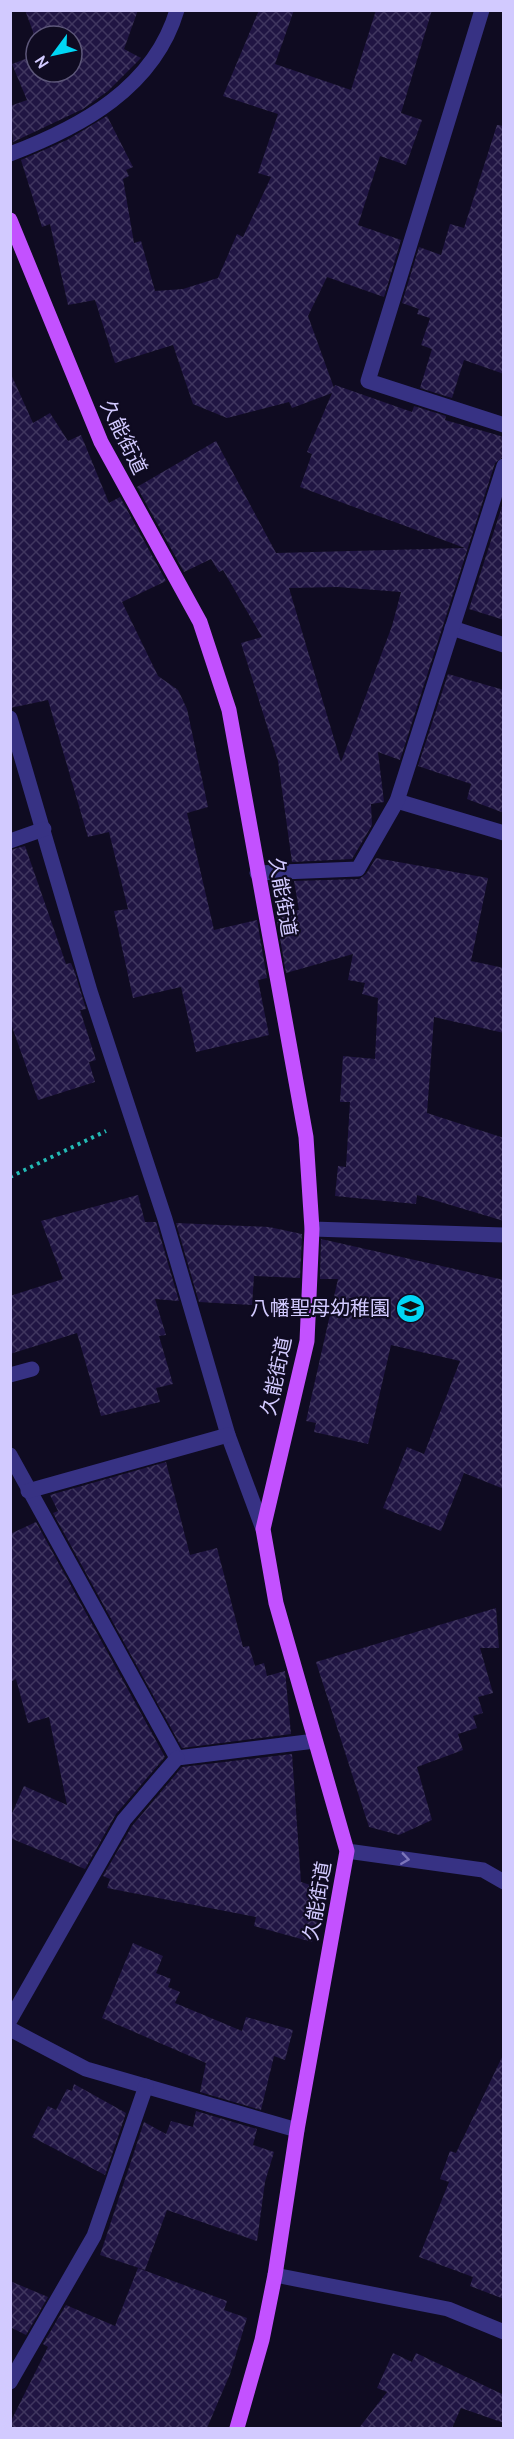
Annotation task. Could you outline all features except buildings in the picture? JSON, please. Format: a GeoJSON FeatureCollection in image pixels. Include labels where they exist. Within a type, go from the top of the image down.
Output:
{"type":"FeatureCollection","features":[{"type":"Feature","properties":{"kind":"main road","name":"久能街道"},"geometry":{"type":"LineString","coordinates":[[10,220],[101,442],[200,622],[229,710],[256,873],[306,1137],[312,1229],[307,1341],[263,1529],[276,1603],[347,1851],[297,2130],[275,2275],[262,2340],[239,2428]]}},
{"type":"Feature","properties":{"kind":"street"},"geometry":{"type":"LineString","coordinates":[[10,154],[60,135],[105,107],[137,81],[170,33],[177,10]]}},
{"type":"Feature","properties":{"kind":"street"},"geometry":{"type":"LineString","coordinates":[[482,10],[368,381],[504,425]]}},
{"type":"Feature","properties":{"kind":"street"},"geometry":{"type":"LineString","coordinates":[[256,873],[358,869],[397,801],[504,466]]}},
{"type":"Feature","properties":{"kind":"street"},"geometry":{"type":"LineString","coordinates":[[452,628],[504,645]]}},
{"type":"Feature","properties":{"kind":"street"},"geometry":{"type":"LineString","coordinates":[[10,718],[90,991],[134,1117],[228,1435],[263,1529]]}},
{"type":"Feature","properties":{"kind":"street"},"geometry":{"type":"LineString","coordinates":[[397,801],[504,833]]}},
{"type":"Feature","properties":{"kind":"street"},"geometry":{"type":"LineString","coordinates":[[10,841],[44,829]]}},
{"type":"Feature","properties":{"kind":"street"},"geometry":{"type":"LineString","coordinates":[[312,1229],[504,1235]]}},
{"type":"Feature","properties":{"kind":"street"},"geometry":{"type":"LineString","coordinates":[[10,1375],[32,1369]]}},
{"type":"Feature","properties":{"kind":"street"},"geometry":{"type":"LineString","coordinates":[[28,1491],[228,1435]]}},
{"type":"Feature","properties":{"kind":"street"},"geometry":{"type":"LineString","coordinates":[[10,1455],[177,1758]]}},
{"type":"Feature","properties":{"kind":"street"},"geometry":{"type":"LineString","coordinates":[[297,2130],[86,2069],[11,2020],[124,1820],[177,1758],[315,1741]]}},
{"type":"Feature","properties":{"kind":"street"},"geometry":{"type":"LineString","coordinates":[[347,1851],[483,1870],[504,1882]]}},
{"type":"Feature","properties":{"kind":"street"},"geometry":{"type":"LineString","coordinates":[[10,2382],[94,2236],[146,2086]]}},
{"type":"Feature","properties":{"kind":"street"},"geometry":{"type":"LineString","coordinates":[[275,2275],[448,2309],[504,2332]]}},
{"type":"Feature","properties":{"kind":"path"},"geometry":{"type":"LineString","coordinates":[[10,1177],[134,1117]]}},
{"type":"Feature","properties":{"kind":"place","name":"八幡聖母幼稚園"},"geometry":{"type":"Point","coordinates":[411,1308]}}]}
